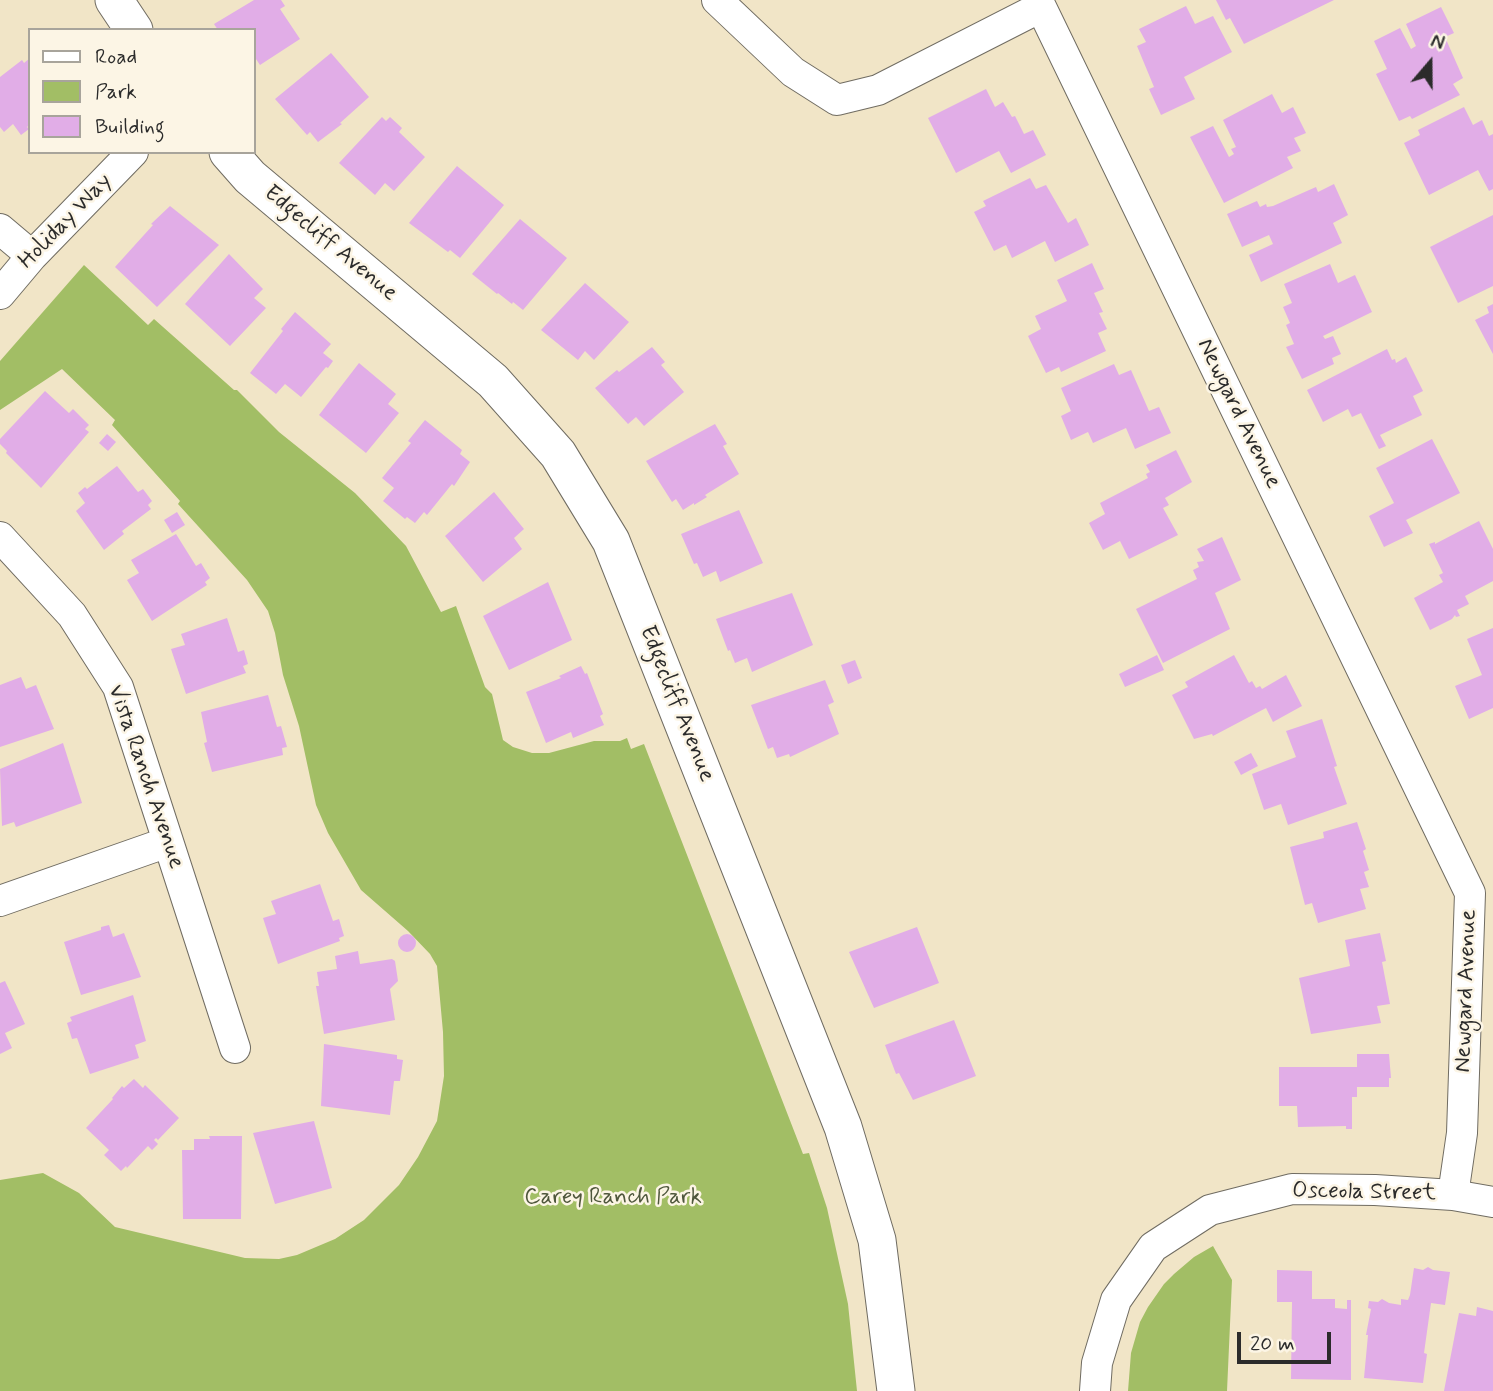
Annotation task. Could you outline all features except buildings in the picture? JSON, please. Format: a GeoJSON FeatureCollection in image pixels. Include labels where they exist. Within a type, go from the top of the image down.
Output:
{"type":"FeatureCollection","features":[{"type":"Feature","properties":{"kind":"street"},"geometry":{"type":"LineString","coordinates":[[114,0],[133,28]]}},
{"type":"Feature","properties":{"kind":"street","name":"Newgard Avenue"},"geometry":{"type":"LineString","coordinates":[[717,0],[793,72],[838,100],[878,90],[1048,4],[1470,893],[1462,1133],[1453,1195]]}},
{"type":"Feature","properties":{"kind":"street","name":"Holiday Way"},"geometry":{"type":"LineString","coordinates":[[0,294],[131,154]]}},
{"type":"Feature","properties":{"kind":"street","name":"Edgecliff Avenue"},"geometry":{"type":"LineString","coordinates":[[230,154],[250,177],[493,381],[558,454],[611,541],[843,1127],[877,1240],[895,1391]]}},
{"type":"Feature","properties":{"kind":"street"},"geometry":{"type":"LineString","coordinates":[[0,229],[32,257]]}},
{"type":"Feature","properties":{"kind":"street","name":"Vista Ranch Avenue"},"geometry":{"type":"LineString","coordinates":[[0,537],[72,615],[118,687],[235,1048]]}},
{"type":"Feature","properties":{"kind":"street"},"geometry":{"type":"LineString","coordinates":[[0,901],[168,842]]}},
{"type":"Feature","properties":{"kind":"street","name":"Osceola Street"},"geometry":{"type":"LineString","coordinates":[[1095,1391],[1097,1363],[1116,1300],[1153,1247],[1210,1210],[1292,1189],[1375,1189],[1453,1195],[1493,1202]]}},
{"type":"Feature","properties":{"kind":"green space","name":"Carey Ranch Park"},"geometry":{"type":"Polygon","coordinates":[[[84,265],[148,325],[154,319],[237,390],[279,432],[355,493],[406,546],[441,612],[456,606],[485,687],[492,694],[503,740],[513,747],[532,753],[549,753],[594,741],[620,741],[627,738],[631,749],[644,744],[803,1154],[809,1153],[827,1208],[848,1304],[857,1391],[0,1391],[0,1180],[43,1173],[79,1193],[115,1227],[245,1258],[279,1259],[297,1255],[335,1239],[364,1220],[399,1185],[437,1121],[444,1076],[437,966],[430,954],[408,931],[361,890],[328,833],[316,805],[299,726],[283,675],[268,611],[247,580],[178,504],[180,501],[112,425],[115,420],[62,369],[0,410],[0,361],[84,265]]]}},
{"type":"Feature","properties":{"kind":"green space"},"geometry":{"type":"Polygon","coordinates":[[[1213,1246],[1232,1280],[1227,1391],[1128,1391],[1131,1353],[1140,1322],[1148,1307],[1174,1274],[1194,1257],[1213,1246]]]}}]}
